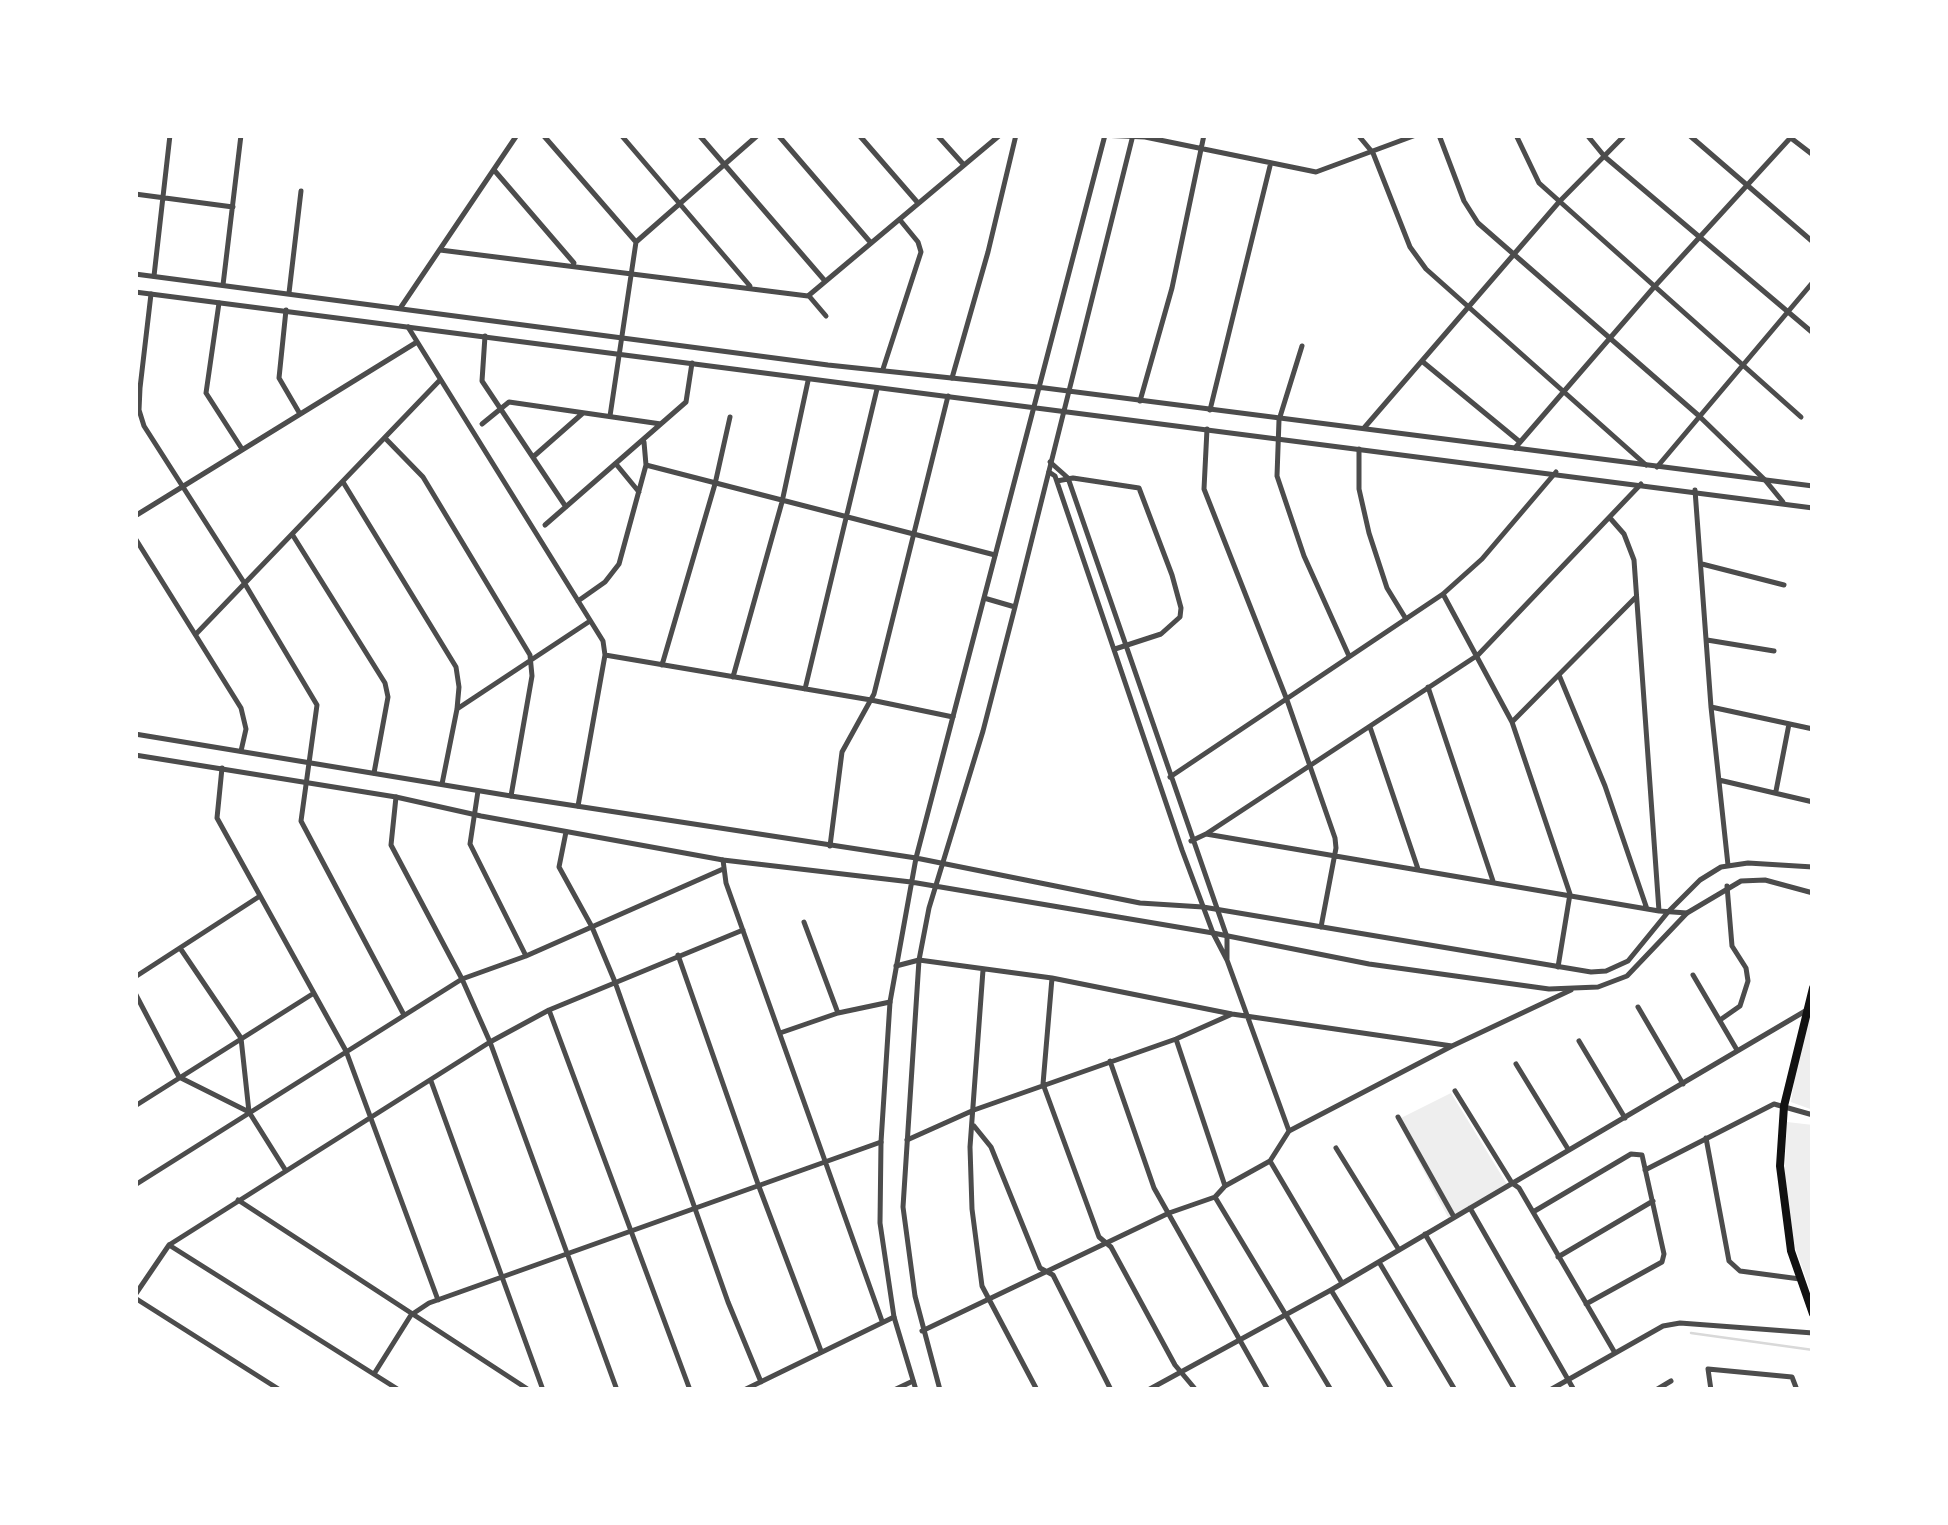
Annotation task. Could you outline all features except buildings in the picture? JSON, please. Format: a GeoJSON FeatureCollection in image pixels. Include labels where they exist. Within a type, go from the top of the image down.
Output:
{"type":"FeatureCollection","features":[{"type":"Feature","properties":{"kind":"main road"},"geometry":{"type":"LineString","coordinates":[[1813,988],[1784,1106],[1782,1194],[1800,1280],[1813,1314]]}},
{"type":"Feature","properties":{"kind":"street"},"geometry":{"type":"LineString","coordinates":[[154,276],[170,135]]}},
{"type":"Feature","properties":{"kind":"street"},"geometry":{"type":"LineString","coordinates":[[223,285],[241,135]]}},
{"type":"Feature","properties":{"kind":"street"},"geometry":{"type":"LineString","coordinates":[[401,307],[517,135]]}},
{"type":"Feature","properties":{"kind":"street"},"geometry":{"type":"LineString","coordinates":[[544,135],[636,242]]}},
{"type":"Feature","properties":{"kind":"street"},"geometry":{"type":"LineString","coordinates":[[621,135],[752,288]]}},
{"type":"Feature","properties":{"kind":"street"},"geometry":{"type":"LineString","coordinates":[[700,135],[825,282]]}},
{"type":"Feature","properties":{"kind":"street"},"geometry":{"type":"LineString","coordinates":[[610,416],[636,242],[758,135]]}},
{"type":"Feature","properties":{"kind":"street"},"geometry":{"type":"LineString","coordinates":[[778,135],[871,243]]}},
{"type":"Feature","properties":{"kind":"street"},"geometry":{"type":"LineString","coordinates":[[859,135],[918,203]]}},
{"type":"Feature","properties":{"kind":"street"},"geometry":{"type":"LineString","coordinates":[[937,135],[964,165]]}},
{"type":"Feature","properties":{"kind":"street"},"geometry":{"type":"LineString","coordinates":[[808,296],[1000,135]]}},
{"type":"Feature","properties":{"kind":"street"},"geometry":{"type":"LineString","coordinates":[[952,378],[1016,135]]}},
{"type":"Feature","properties":{"kind":"street"},"geometry":{"type":"LineString","coordinates":[[916,1390],[894,1317],[880,1223],[890,1002],[916,858],[1103,135],[1133,136],[1316,172],[1416,135]]}},
{"type":"Feature","properties":{"kind":"street"},"geometry":{"type":"LineString","coordinates":[[1140,401],[1172,288],[1204,135]]}},
{"type":"Feature","properties":{"kind":"street"},"geometry":{"type":"LineString","coordinates":[[1358,135],[1374,152],[1410,247],[1426,269],[1648,466]]}},
{"type":"Feature","properties":{"kind":"street"},"geometry":{"type":"LineString","coordinates":[[1440,135],[1471,214],[1698,415],[1783,502]]}},
{"type":"Feature","properties":{"kind":"street"},"geometry":{"type":"LineString","coordinates":[[1516,135],[1531,171],[1559,202],[1801,417]]}},
{"type":"Feature","properties":{"kind":"street"},"geometry":{"type":"LineString","coordinates":[[1586,135],[1605,157],[1813,332]]}},
{"type":"Feature","properties":{"kind":"street"},"geometry":{"type":"LineString","coordinates":[[1361,430],[1559,202],[1625,135]]}},
{"type":"Feature","properties":{"kind":"street"},"geometry":{"type":"LineString","coordinates":[[1690,135],[1813,242]]}},
{"type":"Feature","properties":{"kind":"street"},"geometry":{"type":"LineString","coordinates":[[940,1390],[922,1331],[903,1207],[919,960],[935,886],[1015,607],[1133,136]]}},
{"type":"Feature","properties":{"kind":"street"},"geometry":{"type":"LineString","coordinates":[[1514,450],[1790,136],[1813,155]]}},
{"type":"Feature","properties":{"kind":"street"},"geometry":{"type":"LineString","coordinates":[[1210,410],[1270,165]]}},
{"type":"Feature","properties":{"kind":"street"},"geometry":{"type":"LineString","coordinates":[[494,170],[576,266]]}},
{"type":"Feature","properties":{"kind":"street"},"geometry":{"type":"LineString","coordinates":[[289,293],[301,190]]}},
{"type":"Feature","properties":{"kind":"street"},"geometry":{"type":"LineString","coordinates":[[135,194],[233,207]]}},
{"type":"Feature","properties":{"kind":"street"},"geometry":{"type":"LineString","coordinates":[[883,370],[920,252],[918,242],[899,220]]}},
{"type":"Feature","properties":{"kind":"street"},"geometry":{"type":"LineString","coordinates":[[440,250],[808,296],[826,316]]}},
{"type":"Feature","properties":{"kind":"street"},"geometry":{"type":"LineString","coordinates":[[135,274],[828,365],[1038,387],[1813,486]]}},
{"type":"Feature","properties":{"kind":"street"},"geometry":{"type":"LineString","coordinates":[[1657,468],[1813,282]]}},
{"type":"Feature","properties":{"kind":"street"},"geometry":{"type":"LineString","coordinates":[[135,292],[1813,508]]}},
{"type":"Feature","properties":{"kind":"street"},"geometry":{"type":"LineString","coordinates":[[151,294],[139,410],[144,426],[317,705],[300,811],[305,831],[404,1015]]}},
{"type":"Feature","properties":{"kind":"street"},"geometry":{"type":"LineString","coordinates":[[219,303],[206,393],[242,450]]}},
{"type":"Feature","properties":{"kind":"street"},"geometry":{"type":"LineString","coordinates":[[286,310],[279,378],[300,414]]}},
{"type":"Feature","properties":{"kind":"street"},"geometry":{"type":"LineString","coordinates":[[406,325],[602,641],[604,655],[578,806]]}},
{"type":"Feature","properties":{"kind":"street"},"geometry":{"type":"LineString","coordinates":[[484,336],[482,381],[566,507]]}},
{"type":"Feature","properties":{"kind":"street"},"geometry":{"type":"LineString","coordinates":[[135,516],[417,342]]}},
{"type":"Feature","properties":{"kind":"street"},"geometry":{"type":"LineString","coordinates":[[1302,346],[1279,420],[1279,487],[1304,556],[1349,656]]}},
{"type":"Feature","properties":{"kind":"street"},"geometry":{"type":"LineString","coordinates":[[1423,362],[1520,442]]}},
{"type":"Feature","properties":{"kind":"street"},"geometry":{"type":"LineString","coordinates":[[545,524],[686,402],[692,363]]}},
{"type":"Feature","properties":{"kind":"street"},"geometry":{"type":"LineString","coordinates":[[196,634],[440,380]]}},
{"type":"Feature","properties":{"kind":"street"},"geometry":{"type":"LineString","coordinates":[[733,677],[782,502],[808,381]]}},
{"type":"Feature","properties":{"kind":"street"},"geometry":{"type":"LineString","coordinates":[[805,688],[876,389]]}},
{"type":"Feature","properties":{"kind":"street"},"geometry":{"type":"LineString","coordinates":[[830,846],[842,752],[871,700],[948,396]]}},
{"type":"Feature","properties":{"kind":"street"},"geometry":{"type":"LineString","coordinates":[[482,424],[509,402],[661,424]]}},
{"type":"Feature","properties":{"kind":"street"},"geometry":{"type":"LineString","coordinates":[[533,457],[582,413]]}},
{"type":"Feature","properties":{"kind":"street"},"geometry":{"type":"LineString","coordinates":[[662,665],[715,484],[730,417]]}},
{"type":"Feature","properties":{"kind":"street"},"geometry":{"type":"LineString","coordinates":[[1207,430],[1204,490],[1287,700],[1335,838],[1321,927]]}},
{"type":"Feature","properties":{"kind":"street"},"geometry":{"type":"LineString","coordinates":[[385,438],[423,477],[531,661],[532,676],[511,796]]}},
{"type":"Feature","properties":{"kind":"street"},"geometry":{"type":"LineString","coordinates":[[578,601],[605,582],[619,564],[646,465],[644,440]]}},
{"type":"Feature","properties":{"kind":"street"},"geometry":{"type":"LineString","coordinates":[[1359,450],[1359,488],[1369,533],[1387,588],[1406,619]]}},
{"type":"Feature","properties":{"kind":"street"},"geometry":{"type":"LineString","coordinates":[[1050,462],[1068,478],[1227,936],[1227,960]]}},
{"type":"Feature","properties":{"kind":"street"},"geometry":{"type":"LineString","coordinates":[[616,464],[639,492]]}},
{"type":"Feature","properties":{"kind":"street"},"geometry":{"type":"LineString","coordinates":[[646,465],[995,555]]}},
{"type":"Feature","properties":{"kind":"street"},"geometry":{"type":"LineString","coordinates":[[1048,472],[1057,481],[1203,907],[1227,960],[1289,1132]]}},
{"type":"Feature","properties":{"kind":"street"},"geometry":{"type":"LineString","coordinates":[[1170,777],[1443,594],[1482,559],[1556,472]]}},
{"type":"Feature","properties":{"kind":"street"},"geometry":{"type":"LineString","coordinates":[[1057,481],[1068,478],[1139,488],[1172,575],[1182,608],[1180,617],[1161,634],[1116,648]]}},
{"type":"Feature","properties":{"kind":"street"},"geometry":{"type":"LineString","coordinates":[[342,482],[456,667],[457,708],[442,784]]}},
{"type":"Feature","properties":{"kind":"street"},"geometry":{"type":"LineString","coordinates":[[1192,841],[1478,655],[1641,484]]}},
{"type":"Feature","properties":{"kind":"street"},"geometry":{"type":"LineString","coordinates":[[1695,490],[1711,707],[1728,865]]}},
{"type":"Feature","properties":{"kind":"street"},"geometry":{"type":"LineString","coordinates":[[1610,518],[1630,545],[1659,911]]}},
{"type":"Feature","properties":{"kind":"street"},"geometry":{"type":"LineString","coordinates":[[292,534],[385,683],[388,697],[374,773]]}},
{"type":"Feature","properties":{"kind":"street"},"geometry":{"type":"LineString","coordinates":[[135,538],[244,717],[242,751]]}},
{"type":"Feature","properties":{"kind":"street"},"geometry":{"type":"LineString","coordinates":[[1702,564],[1784,585]]}},
{"type":"Feature","properties":{"kind":"street"},"geometry":{"type":"LineString","coordinates":[[1443,594],[1512,722],[1570,894],[1558,967]]}},
{"type":"Feature","properties":{"kind":"street"},"geometry":{"type":"LineString","coordinates":[[984,598],[1015,607]]}},
{"type":"Feature","properties":{"kind":"street"},"geometry":{"type":"LineString","coordinates":[[1512,722],[1635,598]]}},
{"type":"Feature","properties":{"kind":"street"},"geometry":{"type":"LineString","coordinates":[[457,708],[590,621]]}},
{"type":"Feature","properties":{"kind":"street"},"geometry":{"type":"LineString","coordinates":[[1707,640],[1774,651]]}},
{"type":"Feature","properties":{"kind":"street"},"geometry":{"type":"LineString","coordinates":[[604,655],[954,717]]}},
{"type":"Feature","properties":{"kind":"street"},"geometry":{"type":"LineString","coordinates":[[1559,675],[1605,786],[1648,909]]}},
{"type":"Feature","properties":{"kind":"street"},"geometry":{"type":"LineString","coordinates":[[1428,687],[1493,881]]}},
{"type":"Feature","properties":{"kind":"street"},"geometry":{"type":"LineString","coordinates":[[1711,707],[1813,729]]}},
{"type":"Feature","properties":{"kind":"street"},"geometry":{"type":"LineString","coordinates":[[1776,792],[1789,724]]}},
{"type":"Feature","properties":{"kind":"street"},"geometry":{"type":"LineString","coordinates":[[1370,727],[1418,869]]}},
{"type":"Feature","properties":{"kind":"street"},"geometry":{"type":"LineString","coordinates":[[135,734],[916,858],[1140,903],[1203,907],[1591,972],[1628,961],[1700,880],[1728,865],[1748,862],[1813,867]]}},
{"type":"Feature","properties":{"kind":"street"},"geometry":{"type":"LineString","coordinates":[[1152,757],[1162,752]]}},
{"type":"Feature","properties":{"kind":"street"},"geometry":{"type":"LineString","coordinates":[[135,754],[396,797],[723,860],[911,882],[1213,933],[1369,964],[1570,990],[1598,987],[1627,976],[1687,913],[1727,886],[1765,880],[1813,892]]}},
{"type":"Feature","properties":{"kind":"street"},"geometry":{"type":"LineString","coordinates":[[222,768],[217,818],[346,1050],[438,1300]]}},
{"type":"Feature","properties":{"kind":"street"},"geometry":{"type":"LineString","coordinates":[[1718,780],[1813,802]]}},
{"type":"Feature","properties":{"kind":"street"},"geometry":{"type":"LineString","coordinates":[[478,791],[470,844],[526,956]]}},
{"type":"Feature","properties":{"kind":"street"},"geometry":{"type":"LineString","coordinates":[[396,797],[391,845],[462,979],[490,1042],[616,1390]]}},
{"type":"Feature","properties":{"kind":"street"},"geometry":{"type":"LineString","coordinates":[[566,832],[559,868],[592,927],[615,982],[761,1382]]}},
{"type":"Feature","properties":{"kind":"street"},"geometry":{"type":"LineString","coordinates":[[1206,834],[1687,913]]}},
{"type":"Feature","properties":{"kind":"street"},"geometry":{"type":"LineString","coordinates":[[723,860],[743,930],[882,1322]]}},
{"type":"Feature","properties":{"kind":"street"},"geometry":{"type":"LineString","coordinates":[[135,1185],[462,979],[526,956],[723,868]]}},
{"type":"Feature","properties":{"kind":"street"},"geometry":{"type":"LineString","coordinates":[[1720,1020],[1740,1006],[1748,981],[1746,968],[1732,946],[1727,886]]}},
{"type":"Feature","properties":{"kind":"street"},"geometry":{"type":"LineString","coordinates":[[135,977],[260,896]]}},
{"type":"Feature","properties":{"kind":"street"},"geometry":{"type":"LineString","coordinates":[[804,922],[838,1013]]}},
{"type":"Feature","properties":{"kind":"street"},"geometry":{"type":"LineString","coordinates":[[280,1390],[135,1297],[169,1245],[490,1042],[549,1010],[743,930]]}},
{"type":"Feature","properties":{"kind":"street"},"geometry":{"type":"LineString","coordinates":[[180,948],[241,1038],[248,1112],[286,1171]]}},
{"type":"Feature","properties":{"kind":"street"},"geometry":{"type":"LineString","coordinates":[[678,955],[758,1184],[822,1351]]}},
{"type":"Feature","properties":{"kind":"street"},"geometry":{"type":"LineString","coordinates":[[896,966],[919,960],[1052,978],[1232,1014],[1452,1046]]}},
{"type":"Feature","properties":{"kind":"street"},"geometry":{"type":"LineString","coordinates":[[983,970],[972,1123],[972,1209],[982,1286],[1036,1390]]}},
{"type":"Feature","properties":{"kind":"street"},"geometry":{"type":"LineString","coordinates":[[1693,975],[1738,1051]]}},
{"type":"Feature","properties":{"kind":"street"},"geometry":{"type":"LineString","coordinates":[[1052,978],[1042,1084],[1100,1237],[1112,1248],[1181,1373],[1196,1390]]}},
{"type":"Feature","properties":{"kind":"street"},"geometry":{"type":"LineString","coordinates":[[922,1331],[1169,1212],[1215,1197],[1225,1186],[1270,1161],[1289,1132],[1452,1046],[1570,990]]}},
{"type":"Feature","properties":{"kind":"street"},"geometry":{"type":"LineString","coordinates":[[135,1106],[315,992]]}},
{"type":"Feature","properties":{"kind":"street"},"geometry":{"type":"LineString","coordinates":[[135,993],[179,1077],[248,1112]]}},
{"type":"Feature","properties":{"kind":"street"},"geometry":{"type":"LineString","coordinates":[[780,1034],[838,1013],[890,1002]]}},
{"type":"Feature","properties":{"kind":"street"},"geometry":{"type":"LineString","coordinates":[[1638,1007],[1683,1084]]}},
{"type":"Feature","properties":{"kind":"street"},"geometry":{"type":"LineString","coordinates":[[549,1010],[690,1390]]}},
{"type":"Feature","properties":{"kind":"street"},"geometry":{"type":"LineString","coordinates":[[1148,1390],[1332,1290],[1807,1010]]}},
{"type":"Feature","properties":{"kind":"street"},"geometry":{"type":"LineString","coordinates":[[906,1140],[974,1110],[1176,1039],[1232,1014]]}},
{"type":"Feature","properties":{"kind":"street"},"geometry":{"type":"LineString","coordinates":[[1176,1039],[1225,1186]]}},
{"type":"Feature","properties":{"kind":"street"},"geometry":{"type":"LineString","coordinates":[[1579,1041],[1625,1118]]}},
{"type":"Feature","properties":{"kind":"street"},"geometry":{"type":"LineString","coordinates":[[1110,1061],[1154,1188],[1268,1390]]}},
{"type":"Feature","properties":{"kind":"street"},"geometry":{"type":"LineString","coordinates":[[1516,1064],[1568,1150]]}},
{"type":"Feature","properties":{"kind":"street"},"geometry":{"type":"LineString","coordinates":[[432,1080],[543,1390]]}},
{"type":"Feature","properties":{"kind":"street"},"geometry":{"type":"LineString","coordinates":[[1454,1091],[1533,1212],[1615,1353]]}},
{"type":"Feature","properties":{"kind":"street"},"geometry":{"type":"LineString","coordinates":[[1645,1170],[1774,1104],[1813,1114]]}},
{"type":"Feature","properties":{"kind":"street"},"geometry":{"type":"LineString","coordinates":[[1398,1117],[1454,1217]]}},
{"type":"Feature","properties":{"kind":"street"},"geometry":{"type":"LineString","coordinates":[[972,1123],[991,1148],[1040,1268],[1053,1275],[1111,1390]]}},
{"type":"Feature","properties":{"kind":"street"},"geometry":{"type":"LineString","coordinates":[[1706,1138],[1729,1261],[1740,1271],[1800,1280]]}},
{"type":"Feature","properties":{"kind":"street"},"geometry":{"type":"LineString","coordinates":[[374,1374],[411,1314],[438,1300],[881,1142]]}},
{"type":"Feature","properties":{"kind":"street"},"geometry":{"type":"LineString","coordinates":[[1336,1148],[1399,1250]]}},
{"type":"Feature","properties":{"kind":"street"},"geometry":{"type":"LineString","coordinates":[[1533,1212],[1631,1154],[1636,1152],[1643,1158],[1664,1254],[1662,1262],[1586,1304]]}},
{"type":"Feature","properties":{"kind":"street"},"geometry":{"type":"LineString","coordinates":[[1270,1161],[1342,1284]]}},
{"type":"Feature","properties":{"kind":"street"},"geometry":{"type":"LineString","coordinates":[[1215,1197],[1330,1390]]}},
{"type":"Feature","properties":{"kind":"street"},"geometry":{"type":"LineString","coordinates":[[238,1200],[529,1390]]}},
{"type":"Feature","properties":{"kind":"street"},"geometry":{"type":"LineString","coordinates":[[1558,1257],[1653,1201]]}},
{"type":"Feature","properties":{"kind":"street"},"geometry":{"type":"LineString","coordinates":[[1470,1208],[1574,1390]]}},
{"type":"Feature","properties":{"kind":"street"},"geometry":{"type":"LineString","coordinates":[[1425,1234],[1514,1390]]}},
{"type":"Feature","properties":{"kind":"street"},"geometry":{"type":"LineString","coordinates":[[169,1245],[399,1390]]}},
{"type":"Feature","properties":{"kind":"street"},"geometry":{"type":"LineString","coordinates":[[1379,1262],[1455,1390]]}},
{"type":"Feature","properties":{"kind":"street"},"geometry":{"type":"LineString","coordinates":[[1332,1290],[1392,1390]]}},
{"type":"Feature","properties":{"kind":"street"},"geometry":{"type":"LineString","coordinates":[[744,1390],[894,1317]]}},
{"type":"Feature","properties":{"kind":"street"},"geometry":{"type":"LineString","coordinates":[[1550,1390],[1664,1326],[1680,1323],[1813,1333]]}},
{"type":"Feature","properties":{"kind":"street"},"geometry":{"type":"LineString","coordinates":[[1711,1390],[1708,1369],[1792,1378],[1798,1390]]}},
{"type":"Feature","properties":{"kind":"street"},"geometry":{"type":"LineString","coordinates":[[1656,1390],[1671,1380]]}},
{"type":"Feature","properties":{"kind":"street"},"geometry":{"type":"LineString","coordinates":[[894,1390],[913,1381]]}},
{"type":"Feature","properties":{"kind":"shaded area"},"geometry":{"type":"Polygon","coordinates":[[[1813,998],[1813,1110],[1791,1102],[1799,1047],[1813,998]]]}},
{"type":"Feature","properties":{"kind":"shaded area"},"geometry":{"type":"Polygon","coordinates":[[[1451,1093],[1508,1186],[1449,1219],[1397,1120],[1451,1093]]]}},
{"type":"Feature","properties":{"kind":"shaded area"},"geometry":{"type":"Polygon","coordinates":[[[1787,1122],[1813,1125],[1813,1298],[1794,1244],[1784,1191],[1787,1122]]]}},
{"type":"Feature","properties":{"kind":"waterway"},"geometry":{"type":"LineString","coordinates":[[1691,1333],[1813,1350]]}}]}
